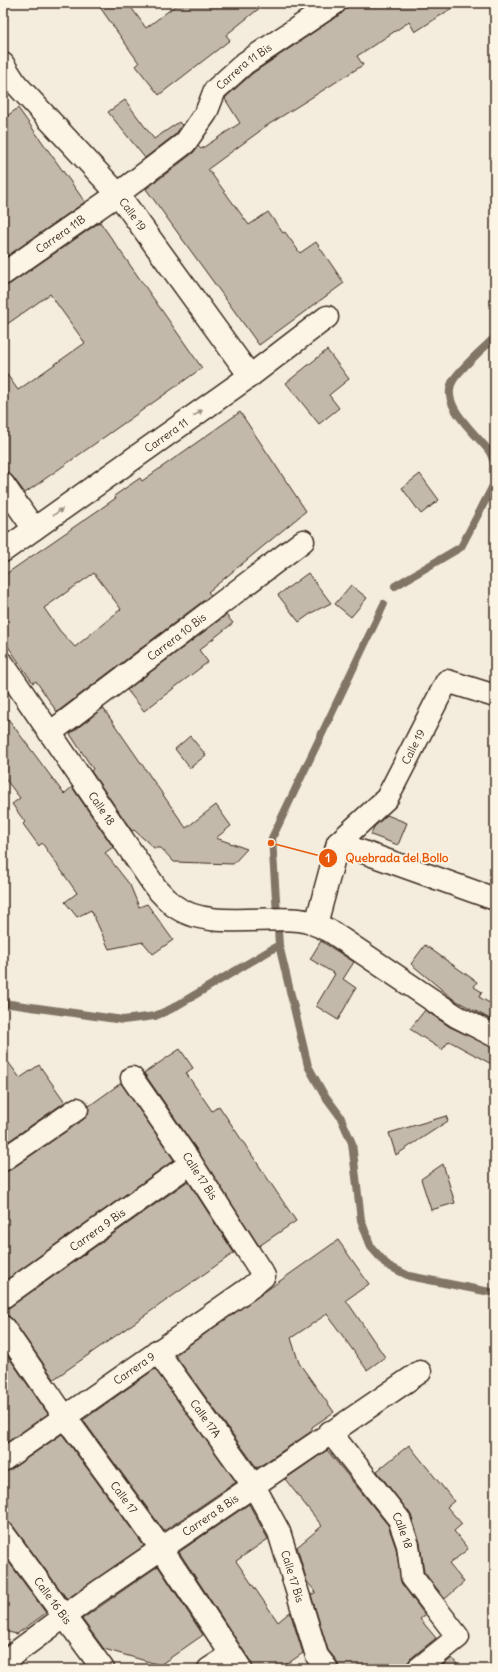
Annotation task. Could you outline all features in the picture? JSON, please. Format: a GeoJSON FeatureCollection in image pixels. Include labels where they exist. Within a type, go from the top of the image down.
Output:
{"type":"FeatureCollection","features":[{"type":"Feature","properties":{"kind":"street","name":"Carrera 11 Bis"},"geometry":{"type":"LineString","coordinates":[[118,194],[185,143],[206,113],[215,90],[245,63],[335,3]]}},
{"type":"Feature","properties":{"kind":"street","name":"Calle 19"},"geometry":{"type":"LineString","coordinates":[[3,64],[10,88],[118,194],[250,376]]}},
{"type":"Feature","properties":{"kind":"street","name":"Carrera 11B"},"geometry":{"type":"LineString","coordinates":[[3,274],[118,194]]}},
{"type":"Feature","properties":{"kind":"street","name":"Carrera 11"},"geometry":{"type":"LineString","coordinates":[[3,551],[250,376],[327,317]]}},
{"type":"Feature","properties":{"kind":"street"},"geometry":{"type":"LineString","coordinates":[[3,484],[34,529]]}},
{"type":"Feature","properties":{"kind":"street","name":"Carrera 10 Bis"},"geometry":{"type":"LineString","coordinates":[[50,733],[303,541]]}},
{"type":"Feature","properties":{"kind":"street","name":"Calle 18"},"geometry":{"type":"LineString","coordinates":[[3,664],[156,888],[174,906],[197,916],[224,920],[307,922]]}},
{"type":"Feature","properties":{"kind":"street","name":"Calle 19"},"geometry":{"type":"LineString","coordinates":[[338,843],[387,798],[447,681],[495,696]]}},
{"type":"Feature","properties":{"kind":"street"},"geometry":{"type":"LineString","coordinates":[[495,899],[338,843],[307,922],[330,932],[456,1016],[495,1036]]}},
{"type":"Feature","properties":{"kind":"street","name":"Calle 17 Bis"},"geometry":{"type":"LineString","coordinates":[[132,1078],[192,1163],[264,1276]]}},
{"type":"Feature","properties":{"kind":"street"},"geometry":{"type":"LineString","coordinates":[[3,1160],[77,1109]]}},
{"type":"Feature","properties":{"kind":"street","name":"Carrera 9 Bis"},"geometry":{"type":"LineString","coordinates":[[3,1297],[192,1163]]}},
{"type":"Feature","properties":{"kind":"street","name":"Carrera 9"},"geometry":{"type":"LineString","coordinates":[[3,1460],[251,1287],[264,1276]]}},
{"type":"Feature","properties":{"kind":"street","name":"Calle 17"},"geometry":{"type":"LineString","coordinates":[[3,1328],[65,1417],[161,1548],[236,1662]]}},
{"type":"Feature","properties":{"kind":"street","name":"Calle 17A"},"geometry":{"type":"LineString","coordinates":[[157,1352],[254,1486]]}},
{"type":"Feature","properties":{"kind":"street","name":"Carrera 8 Bis"},"geometry":{"type":"LineString","coordinates":[[3,1662],[161,1548],[420,1372]]}},
{"type":"Feature","properties":{"kind":"street","name":"Calle 18"},"geometry":{"type":"LineString","coordinates":[[330,1432],[399,1519],[408,1545],[412,1576],[458,1637],[418,1669]]}},
{"type":"Feature","properties":{"kind":"street","name":"Calle 17 Bis"},"geometry":{"type":"LineString","coordinates":[[254,1486],[279,1532],[317,1656],[327,1669]]}},
{"type":"Feature","properties":{"kind":"street","name":"Calle 16 Bis"},"geometry":{"type":"LineString","coordinates":[[3,1533],[103,1669]]}},
{"type":"Feature","properties":{"kind":"street"},"geometry":{"type":"LineString","coordinates":[[209,1669],[236,1662]]}},
{"type":"Feature","properties":{"kind":"building"},"geometry":{"type":"Polygon","coordinates":[[[97,3],[128,3],[146,28],[179,3],[266,3],[226,35],[230,40],[159,95],[136,66],[139,63],[97,3]]]}},
{"type":"Feature","properties":{"kind":"building"},"geometry":{"type":"Polygon","coordinates":[[[351,3],[460,3],[415,32],[409,22],[357,56],[363,65],[260,130],[208,169],[249,225],[268,212],[300,253],[316,242],[344,283],[259,345],[146,189],[193,153],[198,146],[201,149],[240,123],[225,99],[226,97],[253,73],[342,13],[351,3]]]}},
{"type":"Feature","properties":{"kind":"building"},"geometry":{"type":"Polygon","coordinates":[[[125,100],[154,139],[179,122],[182,125],[176,134],[145,158],[108,112],[125,100]]]}},
{"type":"Feature","properties":{"kind":"building"},"geometry":{"type":"Polygon","coordinates":[[[18,108],[85,202],[3,259],[3,119],[18,108]]]}},
{"type":"Feature","properties":{"kind":"building"},"geometry":{"type":"Polygon","coordinates":[[[100,222],[202,368],[25,493],[13,477],[3,468],[3,369],[18,390],[85,343],[50,294],[3,327],[3,286],[10,284],[100,222]]]}},
{"type":"Feature","properties":{"kind":"building"},"geometry":{"type":"Polygon","coordinates":[[[327,350],[349,379],[329,395],[339,408],[319,424],[286,383],[327,350]]]}},
{"type":"Feature","properties":{"kind":"building"},"geometry":{"type":"Polygon","coordinates":[[[240,412],[306,511],[208,592],[211,595],[57,712],[36,681],[33,683],[3,639],[3,576],[116,498],[114,496],[140,478],[142,481],[240,412]],[[94,573],[44,608],[60,631],[75,647],[121,609],[94,573]]]}},
{"type":"Feature","properties":{"kind":"building"},"geometry":{"type":"Polygon","coordinates":[[[420,474],[439,500],[421,514],[402,488],[420,474]]]}},
{"type":"Feature","properties":{"kind":"building"},"geometry":{"type":"Polygon","coordinates":[[[308,573],[331,603],[313,612],[299,622],[278,595],[308,573]]]}},
{"type":"Feature","properties":{"kind":"building"},"geometry":{"type":"Polygon","coordinates":[[[351,585],[367,598],[351,617],[335,604],[351,585]]]}},
{"type":"Feature","properties":{"kind":"building"},"geometry":{"type":"Polygon","coordinates":[[[226,615],[233,623],[199,650],[208,662],[144,711],[127,690],[226,615]]]}},
{"type":"Feature","properties":{"kind":"building"},"geometry":{"type":"Polygon","coordinates":[[[103,708],[186,828],[216,805],[231,826],[216,838],[247,849],[233,864],[174,862],[161,848],[154,848],[134,830],[132,831],[91,771],[93,769],[70,734],[103,708]]]}},
{"type":"Feature","properties":{"kind":"building"},"geometry":{"type":"Polygon","coordinates":[[[3,712],[64,794],[72,787],[113,847],[105,853],[130,885],[139,907],[147,904],[173,940],[153,954],[143,942],[109,949],[91,910],[77,917],[65,902],[77,893],[42,843],[39,846],[23,824],[25,822],[12,804],[20,798],[3,776],[3,712]]]}},
{"type":"Feature","properties":{"kind":"building"},"geometry":{"type":"Polygon","coordinates":[[[190,736],[206,755],[190,768],[175,749],[190,736]]]}},
{"type":"Feature","properties":{"kind":"building"},"geometry":{"type":"Polygon","coordinates":[[[387,815],[407,823],[398,845],[371,835],[374,827],[387,815]]]}},
{"type":"Feature","properties":{"kind":"building"},"geometry":{"type":"Polygon","coordinates":[[[321,941],[354,962],[343,979],[356,988],[338,1020],[316,1006],[335,974],[310,959],[321,941]]]}},
{"type":"Feature","properties":{"kind":"building"},"geometry":{"type":"Polygon","coordinates":[[[425,945],[477,982],[474,987],[482,992],[479,997],[495,1006],[490,1019],[453,999],[411,964],[425,945]]]}},
{"type":"Feature","properties":{"kind":"building"},"geometry":{"type":"Polygon","coordinates":[[[425,1010],[450,1027],[495,1048],[495,1066],[449,1041],[442,1050],[410,1029],[425,1010]]]}},
{"type":"Feature","properties":{"kind":"building"},"geometry":{"type":"Polygon","coordinates":[[[180,1049],[193,1068],[186,1073],[212,1111],[219,1106],[296,1221],[259,1246],[201,1156],[144,1073],[180,1049]]]}},
{"type":"Feature","properties":{"kind":"building"},"geometry":{"type":"Polygon","coordinates":[[[3,1055],[20,1078],[39,1065],[65,1102],[3,1145],[3,1055]]]}},
{"type":"Feature","properties":{"kind":"building"},"geometry":{"type":"Polygon","coordinates":[[[121,1083],[174,1160],[3,1282],[3,1172],[10,1170],[84,1119],[88,1114],[89,1106],[121,1083]]]}},
{"type":"Feature","properties":{"kind":"building"},"geometry":{"type":"Polygon","coordinates":[[[446,1116],[448,1121],[396,1155],[389,1133],[446,1116]]]}},
{"type":"Feature","properties":{"kind":"building"},"geometry":{"type":"Polygon","coordinates":[[[443,1164],[455,1203],[431,1210],[421,1179],[443,1164]]]}},
{"type":"Feature","properties":{"kind":"building"},"geometry":{"type":"Polygon","coordinates":[[[188,1181],[234,1253],[54,1379],[13,1320],[9,1316],[3,1315],[3,1309],[10,1307],[188,1181]]]}},
{"type":"Feature","properties":{"kind":"building"},"geometry":{"type":"Polygon","coordinates":[[[338,1240],[369,1284],[346,1300],[385,1357],[367,1370],[327,1314],[291,1338],[299,1363],[334,1412],[312,1427],[312,1431],[257,1468],[175,1355],[338,1240]]]}},
{"type":"Feature","properties":{"kind":"building"},"geometry":{"type":"Polygon","coordinates":[[[3,1349],[48,1414],[3,1445],[3,1349]]]}},
{"type":"Feature","properties":{"kind":"building"},"geometry":{"type":"Polygon","coordinates":[[[155,1369],[236,1482],[164,1531],[83,1420],[155,1369]]]}},
{"type":"Feature","properties":{"kind":"building"},"geometry":{"type":"Polygon","coordinates":[[[62,1434],[144,1546],[67,1599],[13,1526],[8,1522],[3,1521],[3,1472],[10,1470],[62,1434]]]}},
{"type":"Feature","properties":{"kind":"building"},"geometry":{"type":"Polygon","coordinates":[[[409,1445],[454,1501],[447,1507],[462,1524],[454,1531],[468,1549],[449,1564],[464,1582],[445,1599],[424,1572],[420,1543],[411,1515],[377,1471],[409,1445]]]}},
{"type":"Feature","properties":{"kind":"building"},"geometry":{"type":"Polygon","coordinates":[[[327,1450],[388,1525],[396,1548],[402,1584],[425,1615],[420,1619],[436,1638],[410,1659],[406,1669],[339,1669],[337,1661],[328,1650],[311,1595],[316,1592],[307,1582],[297,1547],[322,1526],[285,1479],[327,1450]]]}},
{"type":"Feature","properties":{"kind":"building"},"geometry":{"type":"Polygon","coordinates":[[[249,1504],[268,1539],[236,1561],[278,1622],[290,1612],[303,1653],[280,1669],[253,1669],[251,1662],[179,1552],[249,1504]]]}},
{"type":"Feature","properties":{"kind":"building"},"geometry":{"type":"Polygon","coordinates":[[[3,1554],[46,1613],[17,1634],[3,1631],[3,1554]]]}},
{"type":"Feature","properties":{"kind":"building"},"geometry":{"type":"Polygon","coordinates":[[[158,1566],[203,1635],[160,1665],[104,1649],[82,1619],[158,1566]]]}},
{"type":"Feature","properties":{"kind":"building"},"geometry":{"type":"Polygon","coordinates":[[[452,1658],[461,1669],[438,1669],[452,1658]]]}},
{"type":"Feature","properties":{"kind":"waterway"},"geometry":{"type":"LineString","coordinates":[[495,337],[458,373],[450,389],[450,398],[454,408],[460,418],[489,451],[495,465]]}},
{"type":"Feature","properties":{"kind":"waterway"},"geometry":{"type":"LineString","coordinates":[[395,586],[461,547],[495,482]]}},
{"type":"Feature","properties":{"kind":"waterway"},"geometry":{"type":"LineString","coordinates":[[3,1003],[123,1020],[155,1016],[171,1009],[279,945],[272,838],[384,604]]}},
{"type":"Feature","properties":{"kind":"waterway"},"geometry":{"type":"LineString","coordinates":[[279,945],[308,1066],[323,1093],[340,1116],[352,1143],[361,1220],[371,1247],[387,1265],[409,1276],[495,1293]]}},
{"type":"Feature","properties":{"kind":"place","name":"Quebrada del Bollo"},"geometry":{"type":"Point","coordinates":[271,843]}}]}
